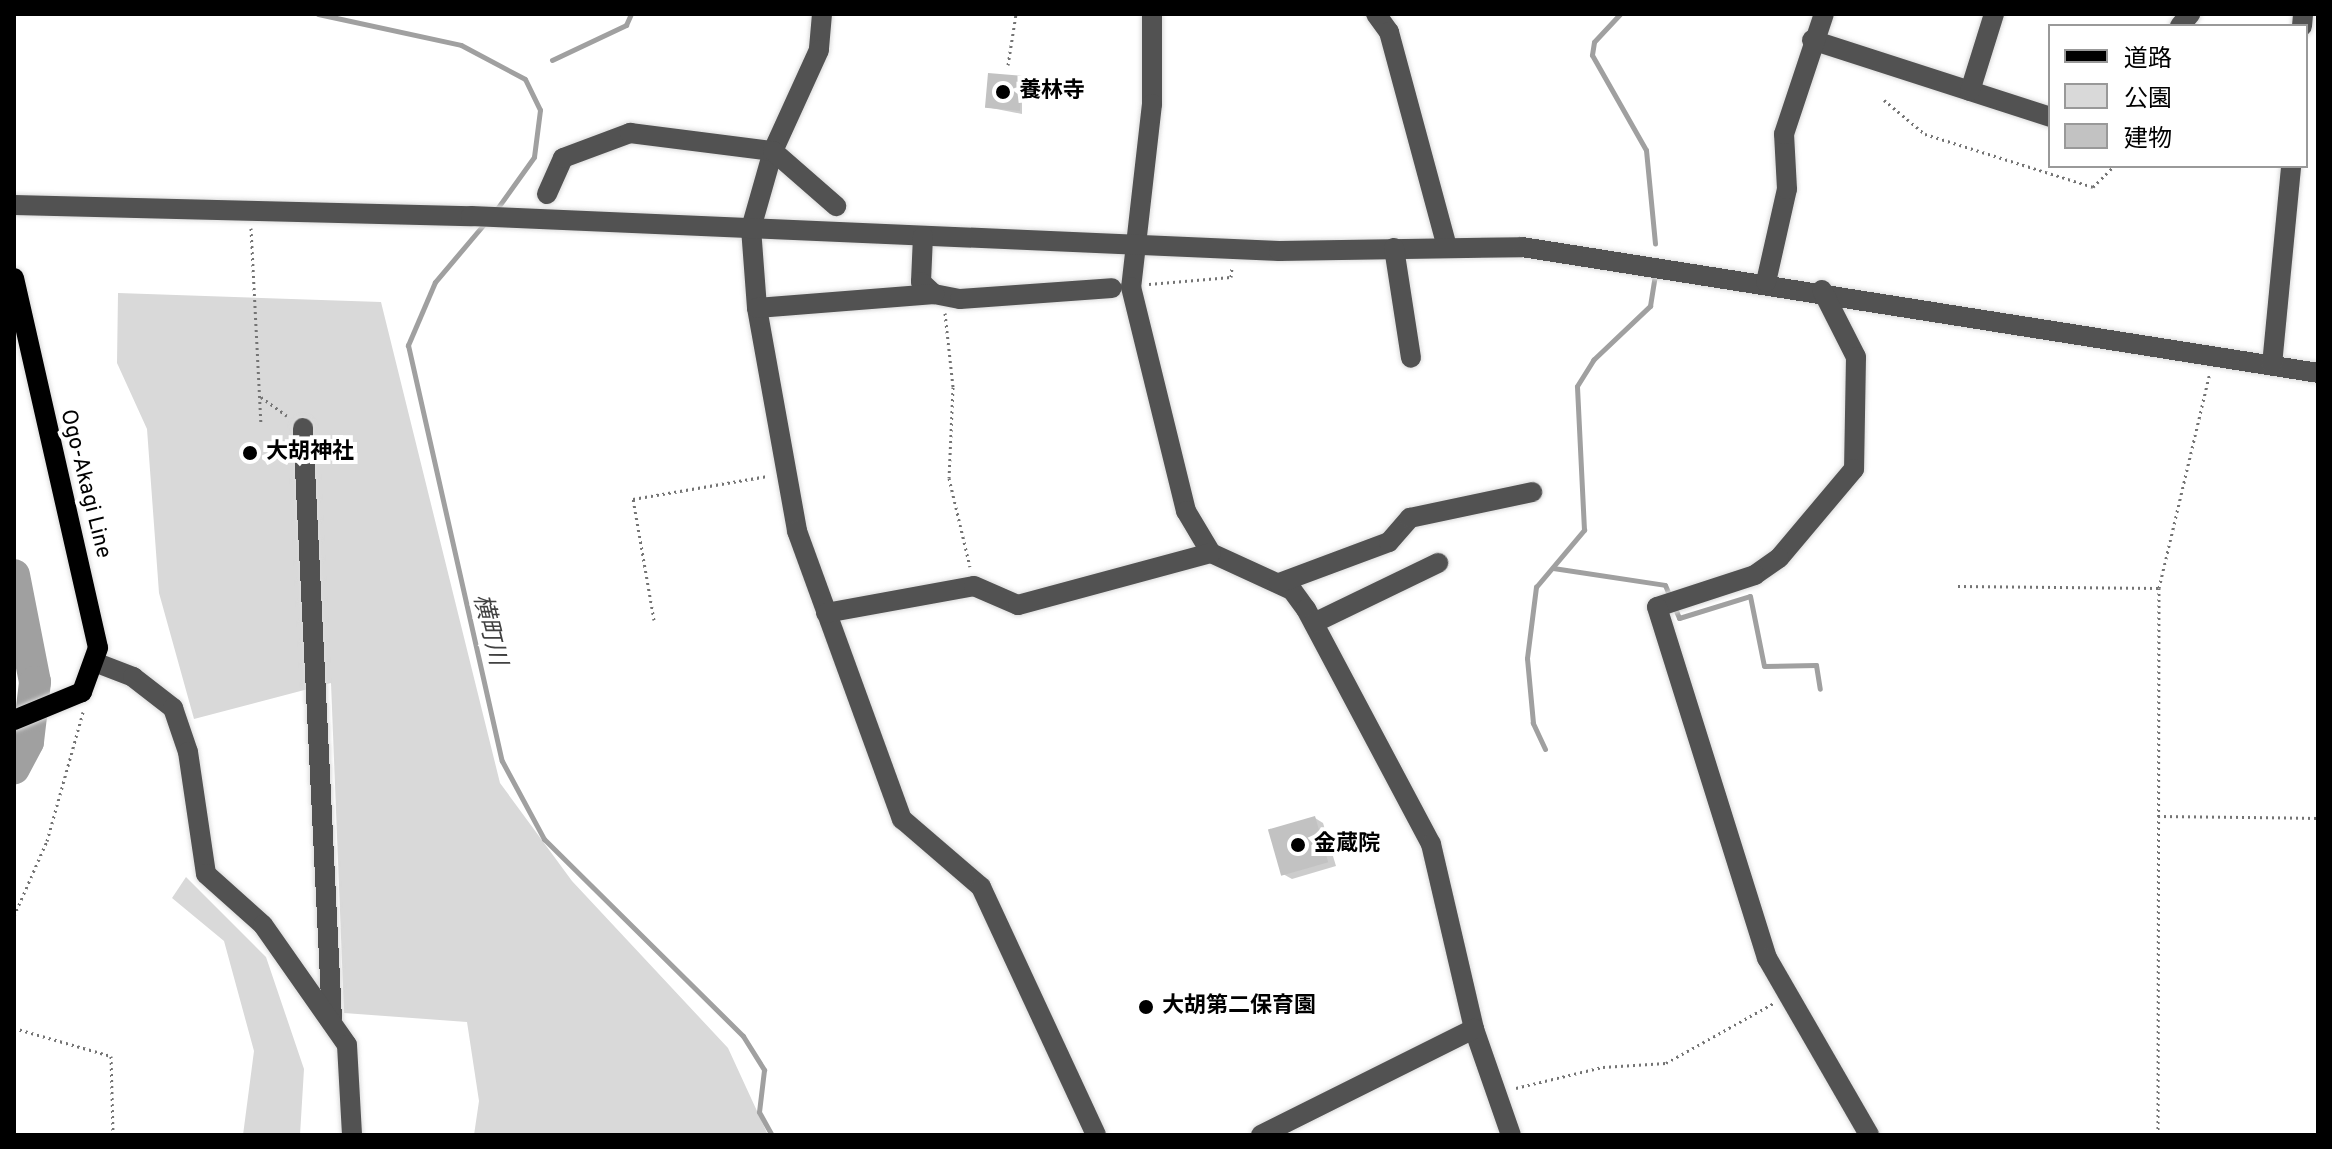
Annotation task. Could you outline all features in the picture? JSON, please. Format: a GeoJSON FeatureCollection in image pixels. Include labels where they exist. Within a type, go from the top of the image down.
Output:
{"type":"FeatureCollection","features":[{"type":"Feature","properties":{"kind":"main road","name":"Ogo-Akagi Line"},"geometry":{"type":"LineString","coordinates":[[14,278],[95,629],[97,663]]}},
{"type":"Feature","properties":{"kind":"main road"},"geometry":{"type":"LineString","coordinates":[[14,720],[79,694],[97,663]]}},
{"type":"Feature","properties":{"kind":"street"},"geometry":{"type":"LineString","coordinates":[[822,14],[819,50],[773,151],[751,228],[757,308],[787,473],[826,613],[902,819],[981,887],[1096,1135]]}},
{"type":"Feature","properties":{"kind":"street"},"geometry":{"type":"LineString","coordinates":[[1152,14],[1152,104],[1137,244],[1134,308],[1186,511],[1211,553],[1292,590],[1314,623],[1431,844],[1474,1029],[1511,1135]]}},
{"type":"Feature","properties":{"kind":"street"},"geometry":{"type":"LineString","coordinates":[[1376,14],[1389,32],[1447,247]]}},
{"type":"Feature","properties":{"kind":"street"},"geometry":{"type":"LineString","coordinates":[[1766,282],[1787,189],[1784,134],[1812,40],[1824,14]]}},
{"type":"Feature","properties":{"kind":"street"},"geometry":{"type":"LineString","coordinates":[[1970,91],[1994,14]]}},
{"type":"Feature","properties":{"kind":"street"},"geometry":{"type":"LineString","coordinates":[[1812,40],[2048,116]]}},
{"type":"Feature","properties":{"kind":"street"},"geometry":{"type":"LineString","coordinates":[[547,194],[563,158],[630,133],[773,151],[836,206]]}},
{"type":"Feature","properties":{"kind":"street"},"geometry":{"type":"LineString","coordinates":[[2272,365],[2291,168]]}},
{"type":"Feature","properties":{"kind":"street"},"geometry":{"type":"LineString","coordinates":[[14,205],[471,216],[1232,250],[1535,249],[1822,290],[2318,373]]}},
{"type":"Feature","properties":{"kind":"street"},"geometry":{"type":"LineString","coordinates":[[923,236],[921,282],[938,295]]}},
{"type":"Feature","properties":{"kind":"street"},"geometry":{"type":"LineString","coordinates":[[1394,248],[1411,358]]}},
{"type":"Feature","properties":{"kind":"street"},"geometry":{"type":"LineString","coordinates":[[757,308],[938,295],[1112,288]]}},
{"type":"Feature","properties":{"kind":"street"},"geometry":{"type":"LineString","coordinates":[[1822,290],[1856,357],[1854,469],[1779,558],[1755,575],[1657,607],[1784,995],[1869,1135]]}},
{"type":"Feature","properties":{"kind":"street"},"geometry":{"type":"LineString","coordinates":[[303,428],[332,1019]]}},
{"type":"Feature","properties":{"kind":"street"},"geometry":{"type":"LineString","coordinates":[[1279,583],[1389,542],[1410,518],[1532,492]]}},
{"type":"Feature","properties":{"kind":"street"},"geometry":{"type":"LineString","coordinates":[[826,613],[974,586],[1018,605],[1211,553]]}},
{"type":"Feature","properties":{"kind":"street"},"geometry":{"type":"LineString","coordinates":[[1314,623],[1438,563]]}},
{"type":"Feature","properties":{"kind":"street"},"geometry":{"type":"LineString","coordinates":[[97,663],[133,677],[173,708],[188,752],[206,874],[263,925],[332,1019],[352,1064],[352,1135]]}},
{"type":"Feature","properties":{"kind":"street"},"geometry":{"type":"LineString","coordinates":[[1261,1135],[1474,1029]]}},
{"type":"Feature","properties":{"kind":"path"},"geometry":{"type":"LineString","coordinates":[[1008,65],[1016,14]]}},
{"type":"Feature","properties":{"kind":"path"},"geometry":{"type":"LineString","coordinates":[[1884,100],[1925,134],[2093,187],[2112,168]]}},
{"type":"Feature","properties":{"kind":"path"},"geometry":{"type":"LineString","coordinates":[[250,225],[261,423]]}},
{"type":"Feature","properties":{"kind":"path"},"geometry":{"type":"LineString","coordinates":[[1149,284],[1231,277],[1232,250]]}},
{"type":"Feature","properties":{"kind":"path"},"geometry":{"type":"LineString","coordinates":[[938,295],[953,387],[949,478],[974,586]]}},
{"type":"Feature","properties":{"kind":"path"},"geometry":{"type":"LineString","coordinates":[[2158,1135],[2159,588],[2214,355]]}},
{"type":"Feature","properties":{"kind":"path"},"geometry":{"type":"LineString","coordinates":[[260,396],[303,428]]}},
{"type":"Feature","properties":{"kind":"path"},"geometry":{"type":"LineString","coordinates":[[654,620],[633,499],[787,473]]}},
{"type":"Feature","properties":{"kind":"path"},"geometry":{"type":"LineString","coordinates":[[1958,586],[2159,588]]}},
{"type":"Feature","properties":{"kind":"path"},"geometry":{"type":"LineString","coordinates":[[14,916],[47,841],[79,694]]}},
{"type":"Feature","properties":{"kind":"path"},"geometry":{"type":"LineString","coordinates":[[2158,816],[2318,818]]}},
{"type":"Feature","properties":{"kind":"path"},"geometry":{"type":"LineString","coordinates":[[1496,1093],[1603,1067],[1666,1063],[1784,995]]}},
{"type":"Feature","properties":{"kind":"path"},"geometry":{"type":"LineString","coordinates":[[14,1028],[111,1056],[113,1135]]}},
{"type":"Feature","properties":{"kind":"green space"},"geometry":{"type":"Polygon","coordinates":[[[118,293],[381,302],[500,783],[572,881],[728,1048],[768,1135],[474,1135],[479,1101],[467,1022],[344,1013],[331,683],[194,719],[159,593],[147,429],[117,363],[118,293]]]}},
{"type":"Feature","properties":{"kind":"green space"},"geometry":{"type":"Polygon","coordinates":[[[186,877],[266,957],[304,1069],[300,1135],[243,1135],[254,1051],[224,941],[172,898],[186,877]]]}},
{"type":"Feature","properties":{"kind":"building","name":"養林寺"},"geometry":{"type":"Polygon","coordinates":[[[988,73],[1023,76],[1020,111],[985,108],[988,73]]]}},
{"type":"Feature","properties":{"kind":"building","name":"金蔵院"},"geometry":{"type":"Polygon","coordinates":[[[1315,816],[1328,862],[1281,876],[1268,830],[1315,816]]]}},
{"type":"Feature","properties":{"kind":"waterway"},"geometry":{"type":"LineString","coordinates":[[318,14],[461,45],[525,79],[540,110],[534,157],[496,210]]}},
{"type":"Feature","properties":{"kind":"waterway","name":"横町川"},"geometry":{"type":"LineString","coordinates":[[552,60],[626,25],[631,14]]}},
{"type":"Feature","properties":{"kind":"waterway"},"geometry":{"type":"LineString","coordinates":[[1620,14],[1594,42],[1592,55],[1646,150],[1655,244]]}},
{"type":"Feature","properties":{"kind":"waterway","name":"横町川"},"geometry":{"type":"LineString","coordinates":[[484,224],[435,282],[408,345],[502,761],[544,839],[743,1036],[764,1070],[759,1112],[772,1135]]}},
{"type":"Feature","properties":{"kind":"waterway"},"geometry":{"type":"LineString","coordinates":[[1545,749],[1533,723],[1527,658],[1536,587],[1584,530],[1577,386],[1593,360],[1650,306],[1655,276]]}},
{"type":"Feature","properties":{"kind":"waterway"},"geometry":{"type":"LineString","coordinates":[[1553,568],[1665,585],[1670,597]]}},
{"type":"Feature","properties":{"kind":"waterway"},"geometry":{"type":"LineString","coordinates":[[14,575],[35,682],[28,742],[14,768]]}},
{"type":"Feature","properties":{"kind":"waterway"},"geometry":{"type":"LineString","coordinates":[[1674,606],[1679,618],[1750,596],[1764,666],[1816,665],[1820,689]]}},
{"type":"Feature","properties":{"kind":"place","name":"養林寺"},"geometry":{"type":"Point","coordinates":[1003,92]}},
{"type":"Feature","properties":{"kind":"place","name":"大胡神社"},"geometry":{"type":"Point","coordinates":[250,453]}},
{"type":"Feature","properties":{"kind":"place","name":"金蔵院"},"geometry":{"type":"Point","coordinates":[1298,845]}},
{"type":"Feature","properties":{"kind":"place","name":"大胡第二保育園"},"geometry":{"type":"Point","coordinates":[1146,1007]}}]}
